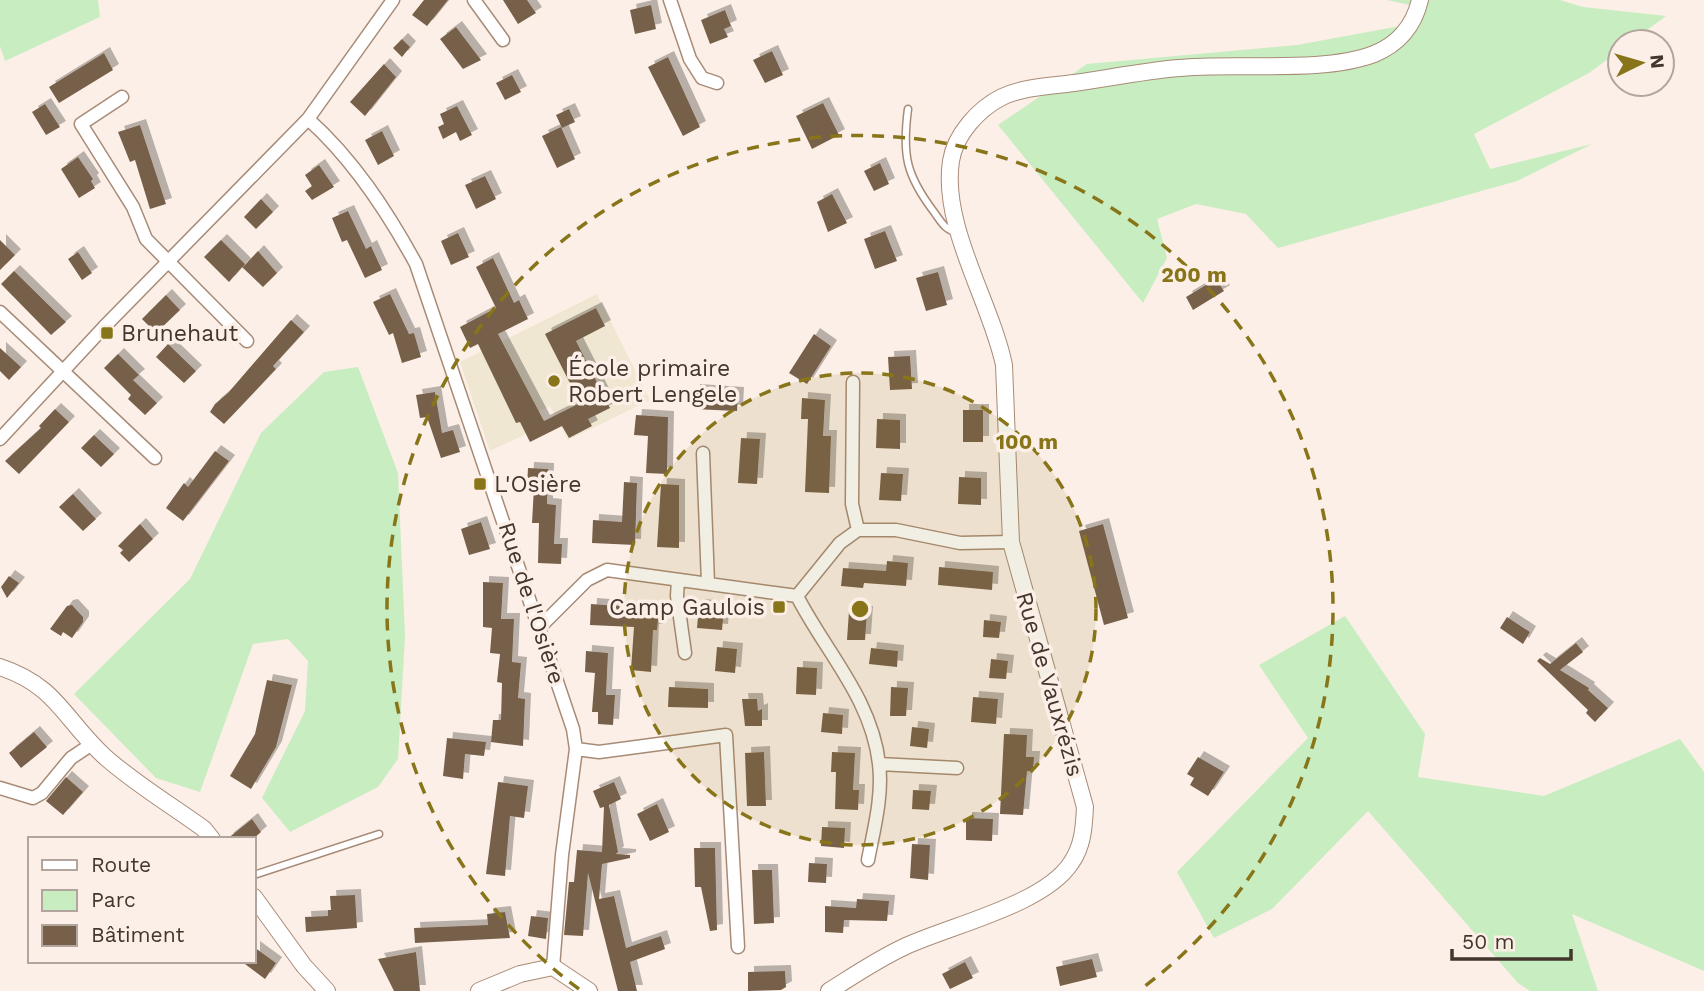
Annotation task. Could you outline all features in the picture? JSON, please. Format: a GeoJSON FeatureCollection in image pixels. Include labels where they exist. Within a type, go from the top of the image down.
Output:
{"type":"FeatureCollection","features":[{"type":"Feature","properties":{"kind":"street"},"geometry":{"type":"LineString","coordinates":[[0,439],[308,119],[393,0]]}},
{"type":"Feature","properties":{"kind":"street"},"geometry":{"type":"LineString","coordinates":[[474,0],[503,40]]}},
{"type":"Feature","properties":{"kind":"street"},"geometry":{"type":"LineString","coordinates":[[670,0],[690,59],[702,78],[717,83]]}},
{"type":"Feature","properties":{"kind":"street","name":"Rue de Vauxrézis"},"geometry":{"type":"LineString","coordinates":[[829,991],[902,947],[1018,903],[1070,866],[1078,852],[1085,807],[1011,542],[1004,365],[998,338],[960,233],[953,201],[951,162],[959,136],[973,119],[1002,97],[1034,88],[1180,67],[1329,63],[1372,54],[1391,45],[1408,30],[1420,0]]}},
{"type":"Feature","properties":{"kind":"street"},"geometry":{"type":"LineString","coordinates":[[122,97],[81,124],[133,207],[146,239],[247,341]]}},
{"type":"Feature","properties":{"kind":"street","name":"Rue de l'Osière"},"geometry":{"type":"LineString","coordinates":[[308,119],[332,140],[377,198],[416,264],[541,625],[573,729],[576,749],[562,855],[553,967]]}},
{"type":"Feature","properties":{"kind":"street"},"geometry":{"type":"LineString","coordinates":[[0,312],[155,458]]}},
{"type":"Feature","properties":{"kind":"street"},"geometry":{"type":"LineString","coordinates":[[853,382],[852,504],[858,530]]}},
{"type":"Feature","properties":{"kind":"street"},"geometry":{"type":"LineString","coordinates":[[703,453],[708,583]]}},
{"type":"Feature","properties":{"kind":"street"},"geometry":{"type":"LineString","coordinates":[[797,596],[841,543],[858,530],[896,530],[960,543],[1011,542]]}},
{"type":"Feature","properties":{"kind":"street"},"geometry":{"type":"LineString","coordinates":[[541,625],[587,580],[607,570],[797,596]]}},
{"type":"Feature","properties":{"kind":"street"},"geometry":{"type":"LineString","coordinates":[[678,580],[677,596],[685,653]]}},
{"type":"Feature","properties":{"kind":"street"},"geometry":{"type":"LineString","coordinates":[[797,596],[853,687],[870,727],[879,764],[877,812],[868,860]]}},
{"type":"Feature","properties":{"kind":"street"},"geometry":{"type":"LineString","coordinates":[[0,667],[26,675],[47,690],[92,744],[128,775],[204,829],[210,837]]}},
{"type":"Feature","properties":{"kind":"street"},"geometry":{"type":"LineString","coordinates":[[576,749],[598,752],[726,735],[738,947]]}},
{"type":"Feature","properties":{"kind":"street"},"geometry":{"type":"LineString","coordinates":[[0,788],[33,798],[42,793],[71,758],[92,744]]}},
{"type":"Feature","properties":{"kind":"street"},"geometry":{"type":"LineString","coordinates":[[879,764],[957,768]]}},
{"type":"Feature","properties":{"kind":"street"},"geometry":{"type":"LineString","coordinates":[[256,900],[304,966],[327,991]]}},
{"type":"Feature","properties":{"kind":"street"},"geometry":{"type":"LineString","coordinates":[[479,991],[520,974],[553,967],[589,991]]}},
{"type":"Feature","properties":{"kind":"lane"},"geometry":{"type":"LineString","coordinates":[[908,109],[905,157],[911,180],[948,230],[960,233]]}},
{"type":"Feature","properties":{"kind":"lane"},"geometry":{"type":"LineString","coordinates":[[256,875],[379,834]]}},
{"type":"Feature","properties":{"kind":"shaded area","name":"École primaire Robert Lengele"},"geometry":{"type":"Polygon","coordinates":[[[597,294],[650,400],[568,440],[550,406],[520,421],[526,434],[490,451],[460,362],[597,294]]]}},
{"type":"Feature","properties":{"kind":"green space"},"geometry":{"type":"Polygon","coordinates":[[[0,0],[98,0],[100,17],[5,61],[0,46],[0,0]]]}},
{"type":"Feature","properties":{"kind":"green space"},"geometry":{"type":"Polygon","coordinates":[[[1387,0],[1560,0],[1583,7],[1666,16],[1650,28],[1606,28],[1606,60],[1589,73],[1474,134],[1490,169],[1592,144],[1517,181],[1278,248],[1246,214],[1196,204],[1157,219],[1167,258],[1143,303],[998,125],[1087,64],[1297,45],[1406,25],[1419,7],[1387,0]]]}},
{"type":"Feature","properties":{"kind":"green space"},"geometry":{"type":"Polygon","coordinates":[[[358,367],[398,473],[405,636],[398,759],[378,787],[290,832],[262,798],[305,711],[308,661],[288,639],[253,644],[200,792],[156,778],[74,694],[190,579],[261,433],[324,372],[358,367]]]}},
{"type":"Feature","properties":{"kind":"green space"},"geometry":{"type":"Polygon","coordinates":[[[1345,616],[1425,734],[1418,777],[1544,796],[1680,739],[1704,772],[1704,971],[1572,914],[1598,991],[1530,991],[1518,983],[1368,811],[1272,909],[1214,938],[1177,872],[1308,738],[1259,665],[1345,616]]]}},
{"type":"Feature","properties":{"kind":"building"},"geometry":{"type":"Polygon","coordinates":[[[424,0],[448,0],[427,26],[412,15],[424,0]]]}},
{"type":"Feature","properties":{"kind":"building"},"geometry":{"type":"Polygon","coordinates":[[[503,0],[527,0],[536,13],[518,24],[503,0]]]}},
{"type":"Feature","properties":{"kind":"building"},"geometry":{"type":"Polygon","coordinates":[[[651,5],[656,29],[635,34],[630,10],[651,5]]]}},
{"type":"Feature","properties":{"kind":"building"},"geometry":{"type":"Polygon","coordinates":[[[725,10],[731,26],[724,29],[728,37],[710,44],[701,20],[725,10]]]}},
{"type":"Feature","properties":{"kind":"building"},"geometry":{"type":"Polygon","coordinates":[[[456,27],[481,60],[463,69],[440,39],[456,27]]]}},
{"type":"Feature","properties":{"kind":"building"},"geometry":{"type":"Polygon","coordinates":[[[402,39],[410,47],[402,57],[393,48],[402,39]]]}},
{"type":"Feature","properties":{"kind":"building"},"geometry":{"type":"Polygon","coordinates":[[[772,51],[783,75],[765,83],[753,60],[772,51]]]}},
{"type":"Feature","properties":{"kind":"building"},"geometry":{"type":"Polygon","coordinates":[[[104,53],[113,70],[59,103],[49,87],[104,53]]]}},
{"type":"Feature","properties":{"kind":"building"},"geometry":{"type":"Polygon","coordinates":[[[668,57],[700,127],[683,136],[648,67],[668,57]]]}},
{"type":"Feature","properties":{"kind":"building"},"geometry":{"type":"Polygon","coordinates":[[[384,64],[396,77],[365,116],[350,102],[384,64]]]}},
{"type":"Feature","properties":{"kind":"building"},"geometry":{"type":"Polygon","coordinates":[[[512,75],[521,92],[505,100],[496,83],[512,75]]]}},
{"type":"Feature","properties":{"kind":"building"},"geometry":{"type":"Polygon","coordinates":[[[823,103],[839,135],[812,149],[796,116],[823,103]]]}},
{"type":"Feature","properties":{"kind":"building"},"geometry":{"type":"Polygon","coordinates":[[[45,104],[60,127],[46,135],[32,112],[45,104]]]}},
{"type":"Feature","properties":{"kind":"building"},"geometry":{"type":"Polygon","coordinates":[[[457,106],[472,135],[460,141],[456,132],[443,139],[438,127],[444,124],[440,114],[457,106]]]}},
{"type":"Feature","properties":{"kind":"building"},"geometry":{"type":"Polygon","coordinates":[[[569,109],[575,122],[562,128],[556,115],[569,109]]]}},
{"type":"Feature","properties":{"kind":"building"},"geometry":{"type":"Polygon","coordinates":[[[140,125],[166,204],[150,209],[135,160],[130,162],[118,132],[140,125]]]}},
{"type":"Feature","properties":{"kind":"building"},"geometry":{"type":"Polygon","coordinates":[[[561,127],[575,159],[557,168],[542,136],[561,127]]]}},
{"type":"Feature","properties":{"kind":"building"},"geometry":{"type":"Polygon","coordinates":[[[382,131],[394,156],[378,165],[365,140],[382,131]]]}},
{"type":"Feature","properties":{"kind":"building"},"geometry":{"type":"Polygon","coordinates":[[[78,157],[93,179],[91,181],[95,188],[79,198],[61,169],[78,157]]]}},
{"type":"Feature","properties":{"kind":"building"},"geometry":{"type":"Polygon","coordinates":[[[880,163],[889,184],[874,191],[864,171],[880,163]]]}},
{"type":"Feature","properties":{"kind":"building"},"geometry":{"type":"Polygon","coordinates":[[[319,165],[334,187],[312,200],[305,191],[312,186],[305,175],[319,165]]]}},
{"type":"Feature","properties":{"kind":"building"},"geometry":{"type":"Polygon","coordinates":[[[485,176],[496,199],[476,209],[465,185],[485,176]]]}},
{"type":"Feature","properties":{"kind":"building"},"geometry":{"type":"Polygon","coordinates":[[[832,194],[847,223],[828,232],[817,202],[832,194]]]}},
{"type":"Feature","properties":{"kind":"building"},"geometry":{"type":"Polygon","coordinates":[[[261,199],[273,212],[256,229],[244,217],[261,199]]]}},
{"type":"Feature","properties":{"kind":"building"},"geometry":{"type":"Polygon","coordinates":[[[348,211],[366,249],[371,246],[382,270],[365,278],[347,240],[342,242],[332,218],[348,211]]]}},
{"type":"Feature","properties":{"kind":"building"},"geometry":{"type":"Polygon","coordinates":[[[885,231],[897,261],[875,269],[864,239],[885,231]]]}},
{"type":"Feature","properties":{"kind":"building"},"geometry":{"type":"Polygon","coordinates":[[[458,233],[469,257],[451,265],[441,241],[458,233]]]}},
{"type":"Feature","properties":{"kind":"building"},"geometry":{"type":"Polygon","coordinates":[[[0,240],[15,255],[0,270],[0,240]]]}},
{"type":"Feature","properties":{"kind":"building"},"geometry":{"type":"Polygon","coordinates":[[[221,240],[245,264],[243,267],[258,251],[277,273],[263,287],[242,267],[229,282],[204,257],[221,240]]]}},
{"type":"Feature","properties":{"kind":"building"},"geometry":{"type":"Polygon","coordinates":[[[78,252],[92,273],[82,280],[68,259],[78,252]]]}},
{"type":"Feature","properties":{"kind":"building"},"geometry":{"type":"Polygon","coordinates":[[[493,258],[514,303],[519,300],[528,319],[498,334],[544,421],[580,403],[545,334],[596,308],[605,326],[576,341],[610,408],[588,419],[592,426],[569,438],[562,426],[530,442],[520,422],[516,423],[478,344],[470,348],[460,327],[496,308],[476,267],[493,258]]]}},
{"type":"Feature","properties":{"kind":"building"},"geometry":{"type":"Polygon","coordinates":[[[14,271],[66,322],[51,335],[1,284],[14,271]]]}},
{"type":"Feature","properties":{"kind":"building"},"geometry":{"type":"Polygon","coordinates":[[[938,272],[947,305],[926,311],[916,278],[938,272]]]}},
{"type":"Feature","properties":{"kind":"building"},"geometry":{"type":"Polygon","coordinates":[[[1216,279],[1224,291],[1193,310],[1186,297],[1216,279]]]}},
{"type":"Feature","properties":{"kind":"building"},"geometry":{"type":"Polygon","coordinates":[[[390,294],[409,334],[414,333],[421,357],[402,363],[393,333],[389,335],[373,302],[390,294]]]}},
{"type":"Feature","properties":{"kind":"building"},"geometry":{"type":"Polygon","coordinates":[[[166,295],[180,310],[156,333],[142,319],[166,295]]]}},
{"type":"Feature","properties":{"kind":"building"},"geometry":{"type":"Polygon","coordinates":[[[291,320],[304,332],[273,366],[276,369],[224,424],[210,412],[215,404],[228,393],[291,320]]]}},
{"type":"Feature","properties":{"kind":"building"},"geometry":{"type":"Polygon","coordinates":[[[814,334],[831,346],[807,384],[789,373],[814,334]]]}},
{"type":"Feature","properties":{"kind":"building"},"geometry":{"type":"Polygon","coordinates":[[[168,344],[196,371],[184,383],[156,357],[168,344]]]}},
{"type":"Feature","properties":{"kind":"building"},"geometry":{"type":"Polygon","coordinates":[[[0,348],[21,367],[9,380],[0,371],[0,348]]]}},
{"type":"Feature","properties":{"kind":"building"},"geometry":{"type":"Polygon","coordinates":[[[118,354],[139,375],[133,380],[157,403],[145,415],[128,399],[131,395],[104,368],[118,354]]]}},
{"type":"Feature","properties":{"kind":"building"},"geometry":{"type":"Polygon","coordinates":[[[910,356],[912,389],[890,390],[888,357],[910,356]]]}},
{"type":"Feature","properties":{"kind":"building"},"geometry":{"type":"Polygon","coordinates":[[[694,390],[738,393],[737,411],[693,409],[694,390]]]}},
{"type":"Feature","properties":{"kind":"building"},"geometry":{"type":"Polygon","coordinates":[[[435,392],[442,433],[453,430],[460,452],[441,458],[427,417],[420,418],[416,395],[435,392]]]}},
{"type":"Feature","properties":{"kind":"building"},"geometry":{"type":"Polygon","coordinates":[[[802,398],[825,400],[823,436],[831,436],[829,493],[805,492],[808,419],[801,419],[802,398]]]}},
{"type":"Feature","properties":{"kind":"building"},"geometry":{"type":"Polygon","coordinates":[[[55,409],[69,422],[19,474],[5,461],[41,428],[39,426],[55,409]]]}},
{"type":"Feature","properties":{"kind":"building"},"geometry":{"type":"Polygon","coordinates":[[[963,410],[983,410],[983,442],[963,442],[963,410]]]}},
{"type":"Feature","properties":{"kind":"building"},"geometry":{"type":"Polygon","coordinates":[[[636,415],[668,417],[667,474],[646,473],[648,436],[634,435],[636,415]]]}},
{"type":"Feature","properties":{"kind":"building"},"geometry":{"type":"Polygon","coordinates":[[[877,419],[900,420],[900,449],[876,448],[877,419]]]}},
{"type":"Feature","properties":{"kind":"building"},"geometry":{"type":"Polygon","coordinates":[[[94,435],[114,454],[101,467],[81,448],[94,435]]]}},
{"type":"Feature","properties":{"kind":"building"},"geometry":{"type":"Polygon","coordinates":[[[741,438],[760,439],[757,484],[738,483],[741,438]]]}},
{"type":"Feature","properties":{"kind":"building"},"geometry":{"type":"Polygon","coordinates":[[[215,451],[229,461],[183,521],[166,508],[184,483],[188,487],[215,451]]]}},
{"type":"Feature","properties":{"kind":"building"},"geometry":{"type":"Polygon","coordinates":[[[528,468],[548,469],[547,504],[556,505],[554,544],[562,544],[561,564],[538,563],[539,523],[532,523],[534,487],[527,487],[528,468]]]}},
{"type":"Feature","properties":{"kind":"building"},"geometry":{"type":"Polygon","coordinates":[[[881,473],[903,474],[901,501],[879,500],[881,473]]]}},
{"type":"Feature","properties":{"kind":"building"},"geometry":{"type":"Polygon","coordinates":[[[959,477],[981,478],[981,505],[958,504],[959,477]]]}},
{"type":"Feature","properties":{"kind":"building"},"geometry":{"type":"Polygon","coordinates":[[[624,482],[637,483],[635,545],[592,543],[593,520],[622,522],[624,482]]]}},
{"type":"Feature","properties":{"kind":"building"},"geometry":{"type":"Polygon","coordinates":[[[661,484],[679,485],[679,548],[657,547],[661,484]]]}},
{"type":"Feature","properties":{"kind":"building"},"geometry":{"type":"Polygon","coordinates":[[[73,494],[96,519],[83,531],[59,507],[73,494]]]}},
{"type":"Feature","properties":{"kind":"building"},"geometry":{"type":"Polygon","coordinates":[[[481,522],[490,549],[469,555],[461,529],[481,522]]]}},
{"type":"Feature","properties":{"kind":"building"},"geometry":{"type":"Polygon","coordinates":[[[140,524],[153,539],[129,562],[120,553],[123,550],[118,546],[140,524]]]}},
{"type":"Feature","properties":{"kind":"building"},"geometry":{"type":"Polygon","coordinates":[[[1103,524],[1128,618],[1104,625],[1079,531],[1103,524]]]}},
{"type":"Feature","properties":{"kind":"building"},"geometry":{"type":"Polygon","coordinates":[[[887,561],[908,563],[906,586],[864,583],[863,588],[841,586],[843,568],[886,571],[887,561]]]}},
{"type":"Feature","properties":{"kind":"building"},"geometry":{"type":"Polygon","coordinates":[[[939,567],[993,572],[992,590],[938,585],[939,567]]]}},
{"type":"Feature","properties":{"kind":"building"},"geometry":{"type":"Polygon","coordinates":[[[9,576],[19,583],[7,598],[1,587],[9,576]]]}},
{"type":"Feature","properties":{"kind":"building"},"geometry":{"type":"Polygon","coordinates":[[[483,582],[503,583],[501,619],[514,619],[512,662],[521,663],[518,698],[525,699],[523,746],[491,742],[493,720],[501,720],[502,683],[497,682],[500,654],[490,653],[492,628],[483,627],[483,582]]]}},
{"type":"Feature","properties":{"kind":"building"},"geometry":{"type":"Polygon","coordinates":[[[591,604],[659,609],[657,630],[653,630],[651,672],[631,670],[634,627],[590,625],[591,604]]]}},
{"type":"Feature","properties":{"kind":"building"},"geometry":{"type":"Polygon","coordinates":[[[72,605],[83,617],[83,622],[72,638],[63,632],[61,636],[50,629],[67,606],[72,605]]]}},
{"type":"Feature","properties":{"kind":"building"},"geometry":{"type":"Polygon","coordinates":[[[699,605],[724,608],[722,630],[697,628],[699,605]]]}},
{"type":"Feature","properties":{"kind":"building"},"geometry":{"type":"Polygon","coordinates":[[[849,611],[867,612],[865,640],[847,640],[849,611]]]}},
{"type":"Feature","properties":{"kind":"building"},"geometry":{"type":"Polygon","coordinates":[[[1507,617],[1530,632],[1523,644],[1500,628],[1507,617]]]}},
{"type":"Feature","properties":{"kind":"building"},"geometry":{"type":"Polygon","coordinates":[[[984,620],[1001,622],[999,638],[983,637],[984,620]]]}},
{"type":"Feature","properties":{"kind":"building"},"geometry":{"type":"Polygon","coordinates":[[[1576,643],[1583,652],[1560,670],[1589,688],[1588,690],[1608,708],[1595,722],[1586,713],[1588,710],[1537,661],[1540,658],[1550,664],[1576,643]]]}},
{"type":"Feature","properties":{"kind":"building"},"geometry":{"type":"Polygon","coordinates":[[[717,647],[737,649],[735,673],[715,671],[717,647]]]}},
{"type":"Feature","properties":{"kind":"building"},"geometry":{"type":"Polygon","coordinates":[[[871,648],[898,651],[897,667],[869,664],[871,648]]]}},
{"type":"Feature","properties":{"kind":"building"},"geometry":{"type":"Polygon","coordinates":[[[586,651],[608,653],[606,695],[615,695],[613,725],[598,724],[598,712],[592,712],[595,673],[585,672],[586,651]]]}},
{"type":"Feature","properties":{"kind":"building"},"geometry":{"type":"Polygon","coordinates":[[[991,659],[1008,661],[1006,679],[989,678],[991,659]]]}},
{"type":"Feature","properties":{"kind":"building"},"geometry":{"type":"Polygon","coordinates":[[[797,667],[817,668],[816,695],[796,694],[797,667]]]}},
{"type":"Feature","properties":{"kind":"building"},"geometry":{"type":"Polygon","coordinates":[[[267,680],[292,685],[276,747],[251,789],[230,776],[255,734],[267,680]]]}},
{"type":"Feature","properties":{"kind":"building"},"geometry":{"type":"Polygon","coordinates":[[[669,687],[708,689],[708,708],[668,707],[669,687]]]}},
{"type":"Feature","properties":{"kind":"building"},"geometry":{"type":"Polygon","coordinates":[[[891,687],[908,688],[906,716],[890,716],[891,687]]]}},
{"type":"Feature","properties":{"kind":"building"},"geometry":{"type":"Polygon","coordinates":[[[973,697],[998,699],[996,724],[971,722],[973,697]]]}},
{"type":"Feature","properties":{"kind":"building"},"geometry":{"type":"Polygon","coordinates":[[[742,699],[757,699],[758,711],[762,709],[762,726],[745,726],[742,699]]]}},
{"type":"Feature","properties":{"kind":"building"},"geometry":{"type":"Polygon","coordinates":[[[823,713],[843,715],[842,734],[821,732],[823,713]]]}},
{"type":"Feature","properties":{"kind":"building"},"geometry":{"type":"Polygon","coordinates":[[[912,727],[929,729],[927,748],[910,746],[912,727]]]}},
{"type":"Feature","properties":{"kind":"building"},"geometry":{"type":"Polygon","coordinates":[[[34,732],[47,747],[21,768],[9,753],[34,732]]]}},
{"type":"Feature","properties":{"kind":"building"},"geometry":{"type":"Polygon","coordinates":[[[1004,734],[1027,735],[1026,757],[1034,757],[1033,771],[1027,771],[1023,815],[1000,814],[1004,734]]]}},
{"type":"Feature","properties":{"kind":"building"},"geometry":{"type":"Polygon","coordinates":[[[447,738],[486,742],[484,756],[465,754],[463,779],[443,776],[447,738]]]}},
{"type":"Feature","properties":{"kind":"building"},"geometry":{"type":"Polygon","coordinates":[[[764,752],[766,806],[747,806],[745,753],[764,752]]]}},
{"type":"Feature","properties":{"kind":"building"},"geometry":{"type":"Polygon","coordinates":[[[832,752],[855,753],[853,790],[859,790],[858,810],[835,809],[836,772],[831,772],[832,752]]]}},
{"type":"Feature","properties":{"kind":"building"},"geometry":{"type":"Polygon","coordinates":[[[1198,757],[1224,772],[1208,796],[1190,785],[1194,778],[1187,774],[1198,757]]]}},
{"type":"Feature","properties":{"kind":"building"},"geometry":{"type":"Polygon","coordinates":[[[66,777],[83,792],[63,815],[46,801],[66,777]]]}},
{"type":"Feature","properties":{"kind":"building"},"geometry":{"type":"Polygon","coordinates":[[[498,782],[528,786],[524,818],[510,816],[505,876],[486,874],[498,782]]]}},
{"type":"Feature","properties":{"kind":"building"},"geometry":{"type":"Polygon","coordinates":[[[614,782],[621,799],[609,805],[618,852],[616,854],[630,855],[630,858],[602,864],[599,899],[614,896],[626,948],[661,936],[665,949],[630,962],[637,991],[618,991],[588,873],[583,936],[564,935],[569,882],[574,882],[577,850],[602,852],[604,807],[600,808],[593,791],[614,782]]]}},
{"type":"Feature","properties":{"kind":"building"},"geometry":{"type":"Polygon","coordinates":[[[913,790],[931,791],[929,810],[912,809],[913,790]]]}},
{"type":"Feature","properties":{"kind":"building"},"geometry":{"type":"Polygon","coordinates":[[[657,804],[669,832],[650,841],[637,814],[657,804]]]}},
{"type":"Feature","properties":{"kind":"building"},"geometry":{"type":"Polygon","coordinates":[[[966,818],[993,819],[992,841],[966,840],[966,818]]]}},
{"type":"Feature","properties":{"kind":"building"},"geometry":{"type":"Polygon","coordinates":[[[252,819],[261,832],[255,837],[230,837],[252,819]]]}},
{"type":"Feature","properties":{"kind":"building"},"geometry":{"type":"Polygon","coordinates":[[[822,827],[845,828],[844,848],[821,846],[822,827]]]}},
{"type":"Feature","properties":{"kind":"building"},"geometry":{"type":"Polygon","coordinates":[[[912,844],[930,845],[928,880],[910,878],[912,844]]]}},
{"type":"Feature","properties":{"kind":"building"},"geometry":{"type":"Polygon","coordinates":[[[694,848],[715,848],[717,930],[710,931],[701,887],[695,887],[694,848]]]}},
{"type":"Feature","properties":{"kind":"building"},"geometry":{"type":"Polygon","coordinates":[[[809,863],[827,864],[826,883],[808,882],[809,863]]]}},
{"type":"Feature","properties":{"kind":"building"},"geometry":{"type":"Polygon","coordinates":[[[752,870],[772,870],[774,923],[754,924],[752,870]]]}},
{"type":"Feature","properties":{"kind":"building"},"geometry":{"type":"Polygon","coordinates":[[[355,895],[357,928],[306,932],[305,917],[328,916],[328,910],[331,910],[330,896],[355,895]]]}},
{"type":"Feature","properties":{"kind":"building"},"geometry":{"type":"Polygon","coordinates":[[[857,899],[889,901],[887,921],[844,920],[843,933],[825,932],[825,906],[856,908],[857,899]]]}},
{"type":"Feature","properties":{"kind":"building"},"geometry":{"type":"Polygon","coordinates":[[[505,912],[510,938],[415,943],[414,928],[488,925],[487,914],[505,912]]]}},
{"type":"Feature","properties":{"kind":"building"},"geometry":{"type":"Polygon","coordinates":[[[531,916],[548,918],[546,939],[528,936],[531,916]]]}},
{"type":"Feature","properties":{"kind":"building"},"geometry":{"type":"Polygon","coordinates":[[[256,948],[276,963],[265,979],[244,963],[256,963],[256,948]]]}},
{"type":"Feature","properties":{"kind":"building"},"geometry":{"type":"Polygon","coordinates":[[[416,952],[420,991],[394,991],[378,959],[416,952]]]}},
{"type":"Feature","properties":{"kind":"building"},"geometry":{"type":"Polygon","coordinates":[[[1092,959],[1097,977],[1060,986],[1056,967],[1092,959]]]}},
{"type":"Feature","properties":{"kind":"building"},"geometry":{"type":"Polygon","coordinates":[[[965,962],[973,978],[950,989],[942,974],[965,962]]]}},
{"type":"Feature","properties":{"kind":"building"},"geometry":{"type":"Polygon","coordinates":[[[785,971],[786,987],[781,990],[748,991],[748,972],[785,971]]]}},
{"type":"Feature","properties":{"kind":"place","name":"Brunehaut"},"geometry":{"type":"Point","coordinates":[107,333]}},
{"type":"Feature","properties":{"kind":"place","name":"École primaire Robert Lengele"},"geometry":{"type":"Point","coordinates":[554,381]}},
{"type":"Feature","properties":{"kind":"place","name":"L'Osière"},"geometry":{"type":"Point","coordinates":[480,484]}},
{"type":"Feature","properties":{"kind":"place","name":"Camp Gaulois"},"geometry":{"type":"Point","coordinates":[779,607]}}]}
